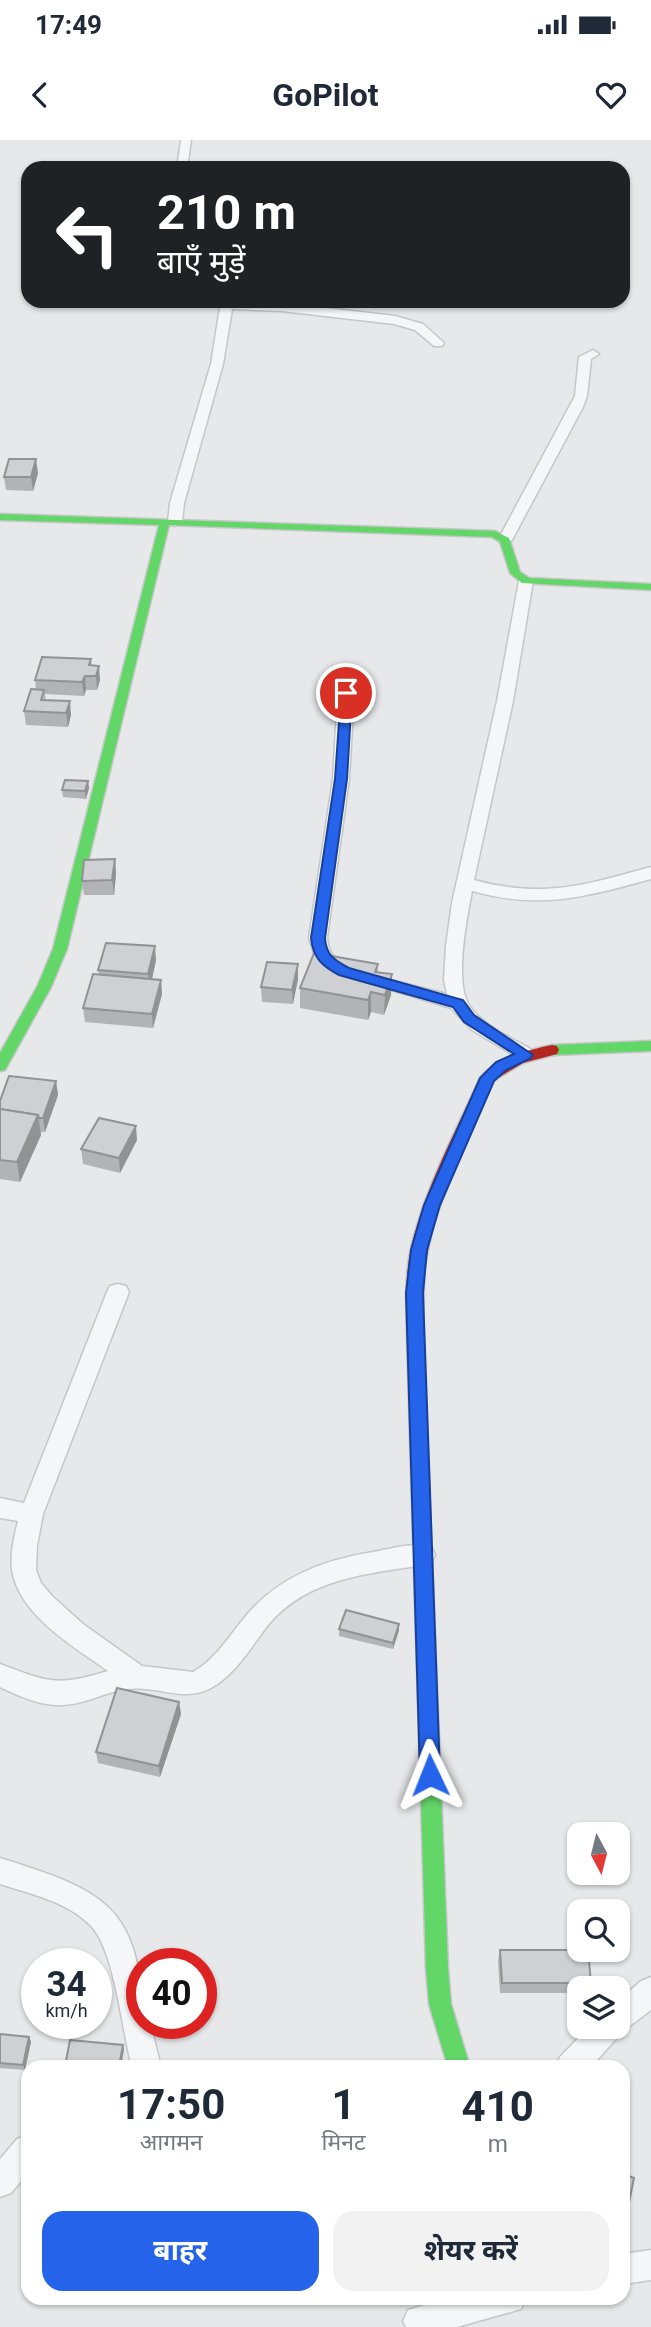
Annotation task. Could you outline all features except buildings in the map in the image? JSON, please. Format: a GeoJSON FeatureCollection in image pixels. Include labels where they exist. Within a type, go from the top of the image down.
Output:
{"type":"FeatureCollection","features":[{"type":"Feature","properties":{"kind":"street"},"geometry":{"type":"LineString","coordinates":[[183,161],[186,140]]}},
{"type":"Feature","properties":{"kind":"street"},"geometry":{"type":"LineString","coordinates":[[0,1066],[44,987],[60,949],[170,522],[217,364],[226,308]]}},
{"type":"Feature","properties":{"kind":"street"},"geometry":{"type":"LineString","coordinates":[[291,308],[395,320],[419,327],[438,343]]}},
{"type":"Feature","properties":{"kind":"street"},"geometry":{"type":"LineString","coordinates":[[505,540],[576,407],[581,396],[585,357],[593,354]]}},
{"type":"Feature","properties":{"kind":"street"},"geometry":{"type":"LineString","coordinates":[[0,517],[478,532],[495,534],[505,540],[515,573],[526,581],[651,587]]}},
{"type":"Feature","properties":{"kind":"street"},"geometry":{"type":"LineString","coordinates":[[526,581],[505,702],[466,883],[455,959],[458,1003],[469,1018],[526,1055]]}},
{"type":"Feature","properties":{"kind":"street"},"geometry":{"type":"LineString","coordinates":[[346,693],[341,779],[318,938],[319,953],[330,964],[344,971],[458,1003]]}},
{"type":"Feature","properties":{"kind":"street"},"geometry":{"type":"LineString","coordinates":[[466,883],[503,893],[543,897],[567,894],[651,873]]}},
{"type":"Feature","properties":{"kind":"street"},"geometry":{"type":"LineString","coordinates":[[457,2060],[440,2004],[437,1968],[414,1293],[419,1250],[432,1205],[487,1078],[501,1066],[526,1055],[554,1049],[651,1046]]}},
{"type":"Feature","properties":{"kind":"street"},"geometry":{"type":"LineString","coordinates":[[118,1292],[31,1514],[24,1549],[26,1578],[36,1598],[137,1677]]}},
{"type":"Feature","properties":{"kind":"street"},"geometry":{"type":"LineString","coordinates":[[0,1508],[31,1514]]}},
{"type":"Feature","properties":{"kind":"street"},"geometry":{"type":"LineString","coordinates":[[0,1675],[34,1690],[60,1694],[110,1680],[137,1677],[185,1685],[203,1680],[271,1605],[296,1587],[332,1571],[423,1555]]}},
{"type":"Feature","properties":{"kind":"street"},"geometry":{"type":"LineString","coordinates":[[0,1871],[52,1889],[103,1918],[117,1944],[138,2043],[144,2060]]}},
{"type":"Feature","properties":{"kind":"street"},"geometry":{"type":"LineString","coordinates":[[630,2009],[651,1991]]}},
{"type":"Feature","properties":{"kind":"street"},"geometry":{"type":"LineString","coordinates":[[577,2060],[598,2039]]}},
{"type":"Feature","properties":{"kind":"street"},"geometry":{"type":"LineString","coordinates":[[0,2182],[21,2158]]}},
{"type":"Feature","properties":{"kind":"street"},"geometry":{"type":"LineString","coordinates":[[630,2268],[651,2265]]}},
{"type":"Feature","properties":{"kind":"street"},"geometry":{"type":"LineString","coordinates":[[422,2315],[474,2305]]}},
{"type":"Feature","properties":{"kind":"traffic: fast"},"geometry":{"type":"LineString","coordinates":[[0,517],[478,532],[495,534],[505,540],[515,573],[526,581],[651,587]]}},
{"type":"Feature","properties":{"kind":"traffic: fast"},"geometry":{"type":"LineString","coordinates":[[0,1066],[44,987],[60,949],[165,522]]}},
{"type":"Feature","properties":{"kind":"traffic: fast"},"geometry":{"type":"LineString","coordinates":[[552,1050],[651,1046]]}},
{"type":"Feature","properties":{"kind":"traffic: fast"},"geometry":{"type":"LineString","coordinates":[[415,1334],[437,1968],[440,2004],[457,2060]]}},
{"type":"Feature","properties":{"kind":"traffic: jam"},"geometry":{"type":"LineString","coordinates":[[415,1334],[416,1270],[425,1226],[449,1162],[487,1078],[518,1060],[552,1050]]}},
{"type":"Feature","properties":{"kind":"route"},"geometry":{"type":"LineString","coordinates":[[346,693],[341,779],[318,938],[319,953],[330,964],[344,971],[458,1003],[469,1018],[526,1055],[501,1066],[487,1078],[432,1205],[419,1250],[414,1293],[430,1775]]}}]}
